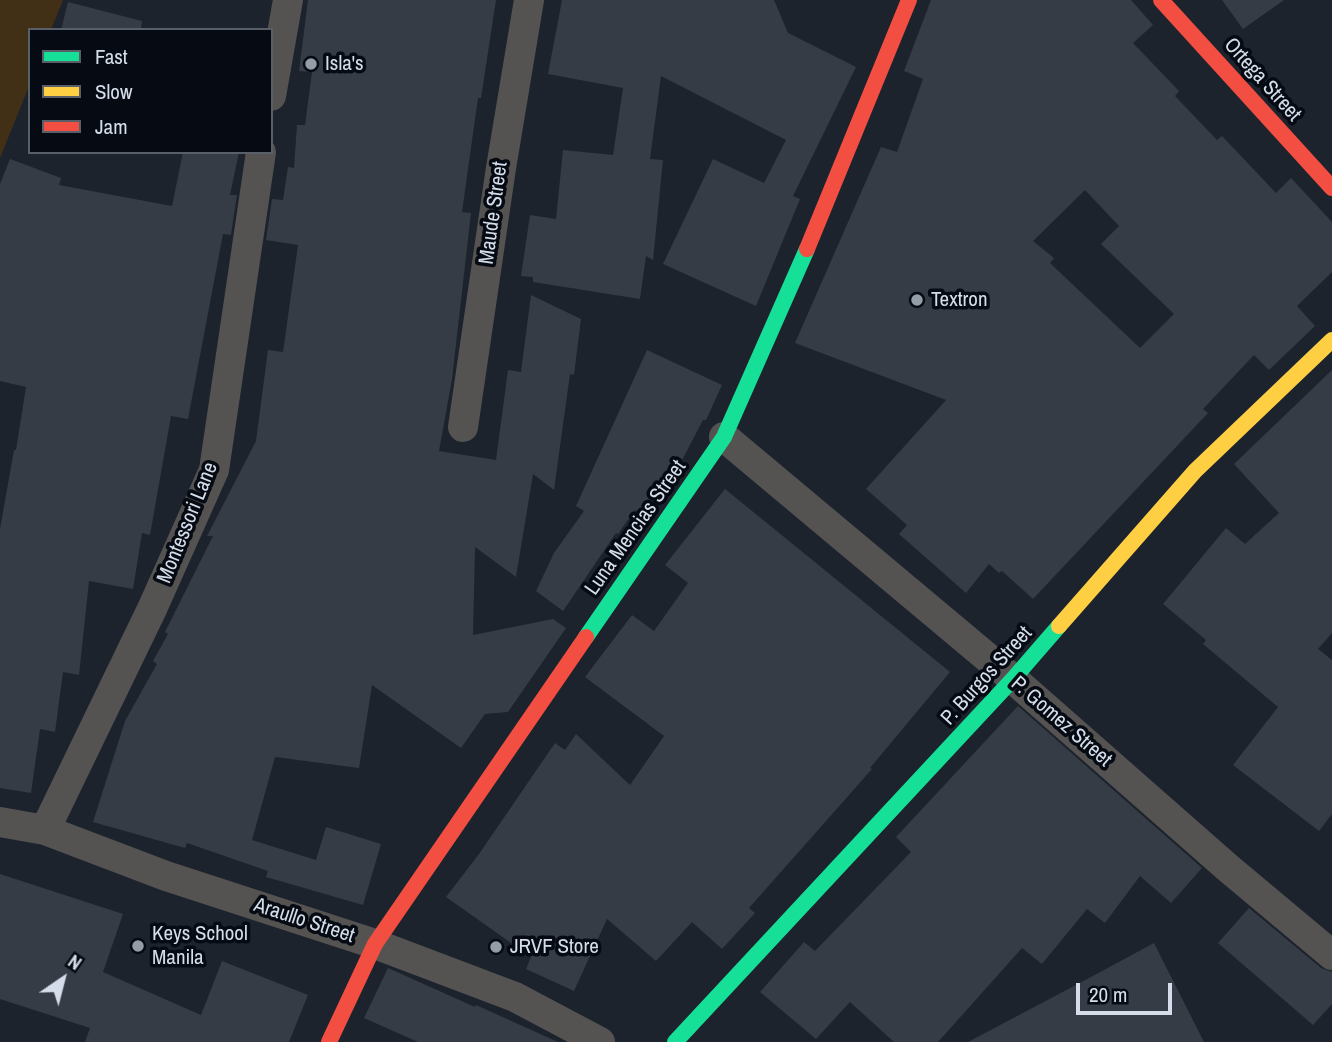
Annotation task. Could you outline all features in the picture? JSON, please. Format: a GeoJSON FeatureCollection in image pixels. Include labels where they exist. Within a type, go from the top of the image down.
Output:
{"type":"FeatureCollection","features":[{"type":"Feature","properties":{"kind":"street"},"geometry":{"type":"LineString","coordinates":[[273,85],[288,0]]}},
{"type":"Feature","properties":{"kind":"street","name":"Maude Street"},"geometry":{"type":"LineString","coordinates":[[463,427],[528,0]]}},
{"type":"Feature","properties":{"kind":"street","name":"Luna Mencias Street"},"geometry":{"type":"LineString","coordinates":[[329,1042],[374,944],[724,437],[831,193],[909,0]]}},
{"type":"Feature","properties":{"kind":"street","name":"Ortega Street"},"geometry":{"type":"LineString","coordinates":[[1161,0],[1332,188]]}},
{"type":"Feature","properties":{"kind":"street","name":"Montessori Lane"},"geometry":{"type":"LineString","coordinates":[[45,830],[152,609],[214,470],[261,154]]}},
{"type":"Feature","properties":{"kind":"street","name":"P. Burgos Street"},"geometry":{"type":"LineString","coordinates":[[675,1042],[1013,679],[1195,471],[1332,340]]}},
{"type":"Feature","properties":{"kind":"street","name":"P. Gomez Street"},"geometry":{"type":"LineString","coordinates":[[724,437],[1013,679],[1227,870],[1332,955]]}},
{"type":"Feature","properties":{"kind":"street","name":"Araullo Street"},"geometry":{"type":"LineString","coordinates":[[0,822],[45,830],[166,876],[374,944],[515,997],[600,1042]]}},
{"type":"Feature","properties":{"kind":"shaded area"},"geometry":{"type":"Polygon","coordinates":[[[0,0],[63,0],[52,28],[28,28],[28,89],[0,158],[0,0]]]}},
{"type":"Feature","properties":{"kind":"building"},"geometry":{"type":"Polygon","coordinates":[[[308,0],[496,0],[481,98],[478,98],[462,212],[471,213],[452,379],[439,451],[496,460],[508,370],[521,372],[531,295],[581,319],[574,375],[570,374],[554,490],[533,474],[516,577],[475,547],[473,635],[553,619],[566,628],[508,712],[485,714],[461,748],[372,685],[359,768],[275,757],[252,840],[316,860],[326,827],[381,844],[363,905],[266,877],[268,871],[187,843],[185,848],[93,822],[125,721],[157,664],[153,661],[168,634],[165,632],[213,536],[207,536],[256,441],[268,350],[283,352],[298,245],[266,240],[272,199],[283,200],[288,167],[294,168],[297,125],[305,125],[312,72],[299,71],[308,0]]]}},
{"type":"Feature","properties":{"kind":"building"},"geometry":{"type":"Polygon","coordinates":[[[562,0],[774,0],[788,33],[856,67],[793,196],[800,199],[756,306],[663,264],[713,159],[764,183],[786,140],[661,76],[650,159],[663,160],[653,260],[646,256],[640,299],[533,282],[533,277],[521,276],[530,215],[556,219],[563,150],[613,155],[623,88],[548,74],[562,0]]]}},
{"type":"Feature","properties":{"kind":"building"},"geometry":{"type":"Polygon","coordinates":[[[931,0],[1131,0],[1153,25],[1133,43],[1179,91],[1175,96],[1217,140],[1222,136],[1276,193],[1291,178],[1332,222],[1332,272],[1297,306],[1315,326],[1269,370],[1254,355],[1203,409],[1208,413],[1033,599],[1002,571],[999,573],[989,564],[966,593],[899,534],[907,525],[866,489],[946,400],[795,343],[881,147],[897,152],[923,79],[904,71],[931,0]],[[1085,190],[1033,241],[1054,258],[1050,263],[1140,348],[1174,314],[1101,244],[1119,226],[1085,190]]]}},
{"type":"Feature","properties":{"kind":"building"},"geometry":{"type":"Polygon","coordinates":[[[1222,0],[1284,0],[1243,29],[1222,0]]]}},
{"type":"Feature","properties":{"kind":"building"},"geometry":{"type":"Polygon","coordinates":[[[68,2],[142,21],[141,28],[62,28],[68,2]]]}},
{"type":"Feature","properties":{"kind":"building"},"geometry":{"type":"Polygon","coordinates":[[[183,154],[239,154],[230,195],[237,195],[231,235],[223,234],[188,419],[171,416],[150,535],[142,533],[133,589],[89,581],[79,675],[63,672],[55,732],[40,729],[31,793],[0,788],[0,529],[26,387],[0,381],[0,184],[10,159],[61,178],[59,185],[172,206],[183,154]]]}},
{"type":"Feature","properties":{"kind":"building"},"geometry":{"type":"Polygon","coordinates":[[[647,350],[722,385],[706,420],[703,420],[681,462],[643,516],[635,510],[618,534],[616,533],[563,611],[536,591],[554,553],[584,511],[576,506],[647,350]]]}},
{"type":"Feature","properties":{"kind":"building"},"geometry":{"type":"Polygon","coordinates":[[[1332,370],[1332,633],[1318,649],[1332,660],[1332,814],[1319,831],[1233,765],[1278,707],[1203,644],[1206,640],[1163,604],[1226,528],[1245,544],[1279,513],[1234,464],[1332,370]]]}},
{"type":"Feature","properties":{"kind":"building"},"geometry":{"type":"Polygon","coordinates":[[[725,489],[950,672],[870,768],[872,769],[749,908],[755,913],[722,949],[692,922],[656,961],[607,919],[574,991],[526,969],[531,957],[446,897],[555,743],[565,750],[576,734],[630,785],[664,736],[585,677],[632,615],[654,631],[688,583],[665,565],[725,489]]]}},
{"type":"Feature","properties":{"kind":"building"},"geometry":{"type":"Polygon","coordinates":[[[1018,706],[1202,868],[1171,903],[1140,876],[1105,923],[1087,909],[1042,964],[1022,948],[938,1042],[894,1042],[850,1002],[816,1039],[760,992],[804,942],[815,951],[911,852],[896,837],[1018,706]]]}},
{"type":"Feature","properties":{"kind":"building","name":"Keys School Manila"},"geometry":{"type":"Polygon","coordinates":[[[0,874],[123,914],[103,972],[201,1015],[222,961],[308,995],[289,1042],[85,1042],[90,1028],[0,999],[0,874]]]}},
{"type":"Feature","properties":{"kind":"building"},"geometry":{"type":"Polygon","coordinates":[[[1249,908],[1321,968],[1332,972],[1332,1004],[1313,1025],[1218,943],[1249,908]]]}},
{"type":"Feature","properties":{"kind":"building"},"geometry":{"type":"Polygon","coordinates":[[[1154,943],[1204,1042],[968,1042],[1091,977],[1154,943]]]}},
{"type":"Feature","properties":{"kind":"building"},"geometry":{"type":"Polygon","coordinates":[[[388,968],[558,1042],[418,1042],[364,1018],[388,968]]]}},
{"type":"Feature","properties":{"kind":"traffic: fast"},"geometry":{"type":"LineString","coordinates":[[586,637],[724,437],[807,249]]}},
{"type":"Feature","properties":{"kind":"traffic: fast"},"geometry":{"type":"LineString","coordinates":[[675,1042],[1013,679],[1059,626]]}},
{"type":"Feature","properties":{"kind":"traffic: slow"},"geometry":{"type":"LineString","coordinates":[[1059,626],[1195,471],[1332,340]]}},
{"type":"Feature","properties":{"kind":"traffic: jam"},"geometry":{"type":"LineString","coordinates":[[807,249],[909,0]]}},
{"type":"Feature","properties":{"kind":"traffic: jam"},"geometry":{"type":"LineString","coordinates":[[1161,0],[1332,188]]}},
{"type":"Feature","properties":{"kind":"traffic: jam"},"geometry":{"type":"LineString","coordinates":[[329,1042],[375,944],[586,637]]}},
{"type":"Feature","properties":{"kind":"place","name":"Isla's"},"geometry":{"type":"Point","coordinates":[311,64]}},
{"type":"Feature","properties":{"kind":"place","name":"Textron"},"geometry":{"type":"Point","coordinates":[917,300]}},
{"type":"Feature","properties":{"kind":"place","name":"Keys School Manila"},"geometry":{"type":"Point","coordinates":[138,946]}},
{"type":"Feature","properties":{"kind":"place","name":"JRVF Store"},"geometry":{"type":"Point","coordinates":[496,947]}}]}
